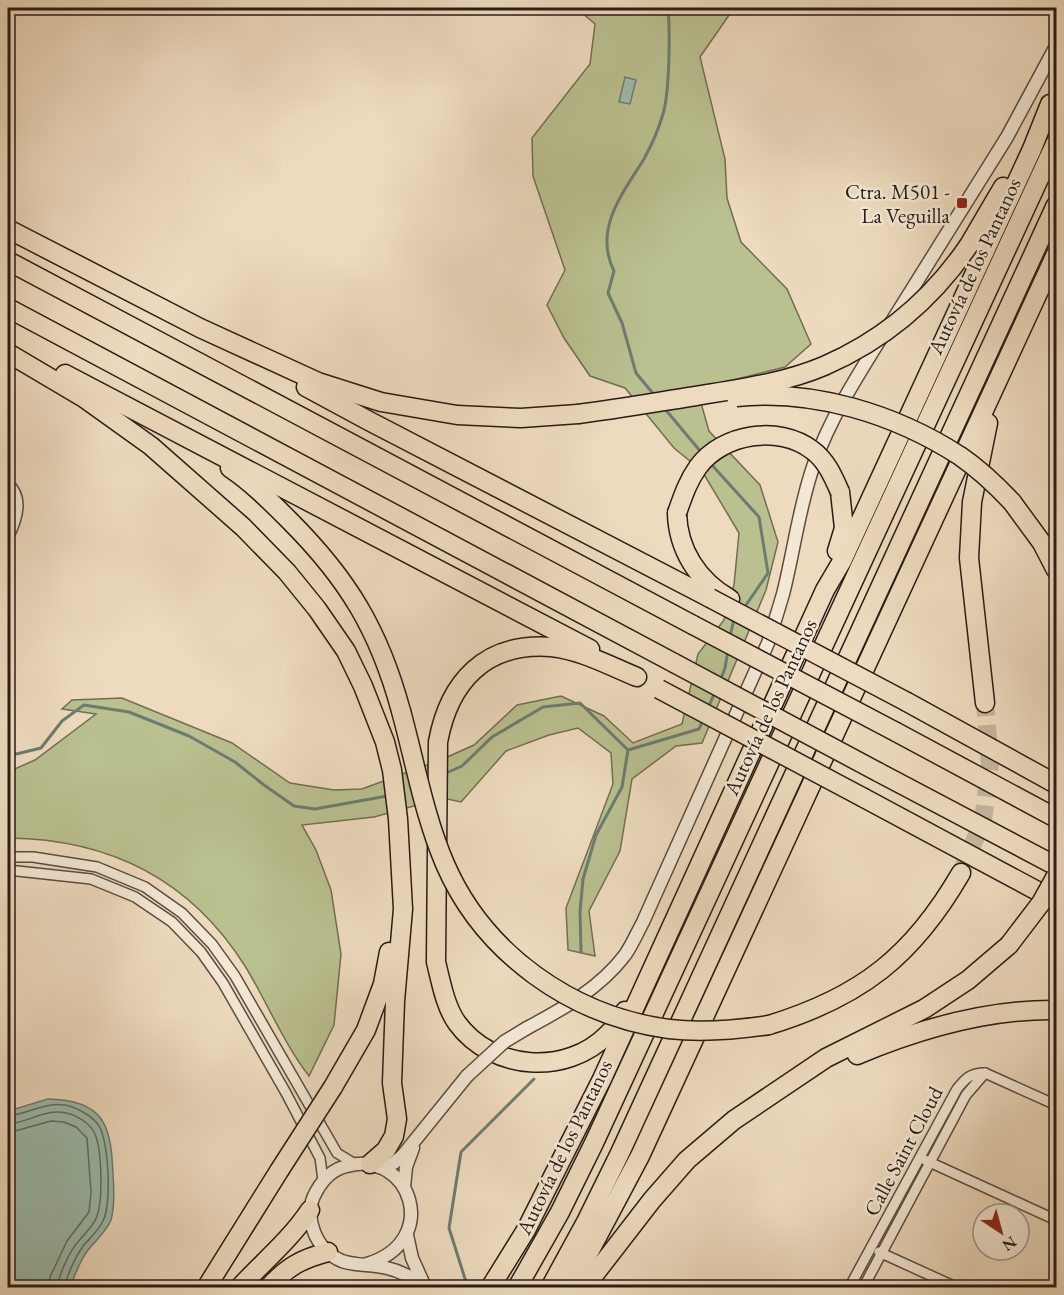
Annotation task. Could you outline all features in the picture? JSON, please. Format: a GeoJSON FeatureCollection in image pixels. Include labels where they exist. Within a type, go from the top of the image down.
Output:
{"type":"FeatureCollection","features":[{"type":"Feature","properties":{"kind":"highway"},"geometry":{"type":"LineString","coordinates":[[200,328],[318,382],[381,402],[457,415],[521,418],[578,414],[735,390],[791,377],[823,367],[854,351],[895,325],[916,308],[953,268],[969,245],[1053,98]]}},
{"type":"Feature","properties":{"kind":"highway"},"geometry":{"type":"LineString","coordinates":[[490,1287],[526,1230],[602,1079],[825,590],[847,550],[1044,124],[1053,98]]}},
{"type":"Feature","properties":{"kind":"highway","name":"Autovía de los Pantanos"},"geometry":{"type":"LineString","coordinates":[[517,1287],[560,1212],[594,1143],[1056,141]]}},
{"type":"Feature","properties":{"kind":"highway"},"geometry":{"type":"LineString","coordinates":[[550,1287],[620,1154],[1056,205]]}},
{"type":"Feature","properties":{"kind":"highway"},"geometry":{"type":"LineString","coordinates":[[8,229],[200,328],[369,422],[907,702],[1056,784]]}},
{"type":"Feature","properties":{"kind":"highway"},"geometry":{"type":"LineString","coordinates":[[985,703],[969,558],[972,502],[987,426],[1021,334],[1056,254]]}},
{"type":"Feature","properties":{"kind":"highway"},"geometry":{"type":"LineString","coordinates":[[8,261],[1056,818]]}},
{"type":"Feature","properties":{"kind":"highway"},"geometry":{"type":"LineString","coordinates":[[8,308],[1056,866]]}},
{"type":"Feature","properties":{"kind":"highway"},"geometry":{"type":"LineString","coordinates":[[570,1287],[640,1156],[974,435],[1004,364],[1021,334]]}},
{"type":"Feature","properties":{"kind":"highway"},"geometry":{"type":"LineString","coordinates":[[8,343],[551,628],[659,689],[1056,901]]}},
{"type":"Feature","properties":{"kind":"highway"},"geometry":{"type":"LineString","coordinates":[[8,353],[84,398],[152,446],[243,527],[317,609],[346,651],[363,686],[385,742],[392,770],[398,819],[403,909],[395,1001],[392,1083],[397,1119],[394,1136],[386,1150],[368,1165]]}},
{"type":"Feature","properties":{"kind":"highway"},"geometry":{"type":"LineString","coordinates":[[609,410],[772,396],[836,404],[893,421],[960,456],[987,477],[1012,502],[1042,543],[1056,570]]}},
{"type":"Feature","properties":{"kind":"highway"},"geometry":{"type":"LineString","coordinates":[[825,590],[843,528],[840,492],[829,468],[812,450],[788,438],[764,434],[740,438],[719,449],[700,464],[685,488],[677,513],[681,540],[689,559],[702,577],[721,594],[876,678],[907,702]]}},
{"type":"Feature","properties":{"kind":"highway"},"geometry":{"type":"LineString","coordinates":[[186,438],[238,474],[272,502],[315,546],[342,579],[373,632],[392,678],[429,824],[446,866],[485,929],[526,969],[575,1000],[610,1015],[670,1029],[710,1031],[769,1026],[803,1015],[836,1000],[867,981],[896,959],[932,919],[962,873]]}},
{"type":"Feature","properties":{"kind":"highway"},"geometry":{"type":"LineString","coordinates":[[637,677],[570,651],[551,647],[531,647],[495,657],[470,673],[456,688],[444,715],[438,742],[436,962],[444,996],[457,1023],[478,1045],[508,1060],[533,1063],[557,1062],[584,1052],[608,1034],[642,988]]}},
{"type":"Feature","properties":{"kind":"highway"},"geometry":{"type":"LineString","coordinates":[[584,1287],[644,1209],[687,1160],[734,1120],[826,1058],[924,1009],[968,980],[1009,945],[1041,903],[1056,876]]}},
{"type":"Feature","properties":{"kind":"highway"},"geometry":{"type":"LineString","coordinates":[[206,1287],[333,1087],[366,1030],[383,984],[395,923],[400,879]]}},
{"type":"Feature","properties":{"kind":"highway"},"geometry":{"type":"LineString","coordinates":[[779,1090],[892,1040],[968,1019],[1038,1010],[1056,1010]]}},
{"type":"Feature","properties":{"kind":"highway"},"geometry":{"type":"LineString","coordinates":[[239,1287],[272,1252],[295,1232],[310,1210]]}},
{"type":"Feature","properties":{"kind":"highway"},"geometry":{"type":"LineString","coordinates":[[268,1287],[282,1272],[298,1262],[328,1252]]}},
{"type":"Feature","properties":{"kind":"street"},"geometry":{"type":"LineString","coordinates":[[404,1187],[408,1156],[418,1139],[467,1076],[504,1042],[573,1002],[604,978],[626,953],[643,922],[768,643],[783,595],[814,464],[829,428],[857,376],[1007,137],[1056,46]]}},
{"type":"Feature","properties":{"kind":"street"},"geometry":{"type":"LineString","coordinates":[[8,483],[13,488],[18,503],[16,523],[8,538]]}},
{"type":"Feature","properties":{"kind":"street"},"geometry":{"type":"LineString","coordinates":[[8,856],[33,857],[97,867],[145,887],[182,913],[212,944],[235,976],[337,1153],[393,1175],[404,1187],[410,1203],[411,1219],[407,1235],[397,1249],[383,1259],[367,1264]]}},
{"type":"Feature","properties":{"kind":"street"},"geometry":{"type":"LineString","coordinates":[[8,870],[91,879],[135,897],[172,922],[201,952],[223,983],[320,1158],[323,1180]]}},
{"type":"Feature","properties":{"kind":"street","name":"Calle Saint Cloud"},"geometry":{"type":"LineString","coordinates":[[849,1287],[957,1089],[966,1077],[975,1073],[985,1073]]}},
{"type":"Feature","properties":{"kind":"street"},"geometry":{"type":"LineString","coordinates":[[985,1073],[1056,1105]]}},
{"type":"Feature","properties":{"kind":"street","name":"Calle Saint Cloud"},"geometry":{"type":"LineString","coordinates":[[863,1287],[966,1095],[985,1073]]}},
{"type":"Feature","properties":{"kind":"street"},"geometry":{"type":"LineString","coordinates":[[418,1139],[394,1162],[332,1172],[323,1180],[314,1194],[310,1210],[312,1226],[318,1241],[328,1252],[340,1260],[353,1264],[367,1264],[401,1272],[424,1287]]}},
{"type":"Feature","properties":{"kind":"street"},"geometry":{"type":"LineString","coordinates":[[920,1158],[1056,1220]]}},
{"type":"Feature","properties":{"kind":"street"},"geometry":{"type":"LineString","coordinates":[[407,1235],[412,1258],[424,1287]]}},
{"type":"Feature","properties":{"kind":"street"},"geometry":{"type":"LineString","coordinates":[[871,1248],[958,1287]]}},
{"type":"Feature","properties":{"kind":"green space"},"geometry":{"type":"Polygon","coordinates":[[[526,8],[734,8],[700,57],[725,159],[727,198],[741,242],[787,289],[811,344],[785,367],[697,389],[709,431],[760,485],[778,542],[766,590],[702,743],[676,746],[632,779],[620,851],[589,911],[595,956],[568,950],[566,908],[613,784],[611,753],[578,728],[549,735],[506,751],[461,802],[443,798],[374,817],[302,825],[316,850],[331,890],[341,954],[334,1025],[309,1076],[291,1050],[245,966],[199,909],[144,870],[113,856],[80,846],[45,840],[8,838],[8,772],[35,760],[96,714],[62,709],[72,700],[122,698],[232,743],[290,783],[334,790],[362,789],[443,759],[474,745],[517,705],[561,696],[604,716],[633,743],[682,724],[698,654],[724,620],[734,585],[739,533],[702,471],[674,448],[625,388],[590,376],[564,338],[547,305],[565,270],[533,176],[532,138],[590,64],[595,24],[581,12],[526,8]]]}},
{"type":"Feature","properties":{"kind":"water"},"geometry":{"type":"Polygon","coordinates":[[[625,77],[636,80],[630,104],[619,102],[625,77]]]}},
{"type":"Feature","properties":{"kind":"water"},"geometry":{"type":"Polygon","coordinates":[[[48,1099],[82,1104],[101,1118],[110,1142],[112,1157],[114,1203],[111,1220],[83,1258],[70,1287],[8,1287],[8,1111],[48,1099]]]}},
{"type":"Feature","properties":{"kind":"waterway"},"geometry":{"type":"LineString","coordinates":[[656,397],[636,373],[622,323],[608,293],[614,271],[608,256],[607,241],[613,212],[649,149],[665,107],[669,63],[668,8]]}},
{"type":"Feature","properties":{"kind":"waterway"},"geometry":{"type":"LineString","coordinates":[[665,409],[701,452]]}},
{"type":"Feature","properties":{"kind":"waterway"},"geometry":{"type":"LineString","coordinates":[[711,464],[759,517],[768,573],[744,608]]}},
{"type":"Feature","properties":{"kind":"waterway"},"geometry":{"type":"LineString","coordinates":[[730,637],[736,618]]}},
{"type":"Feature","properties":{"kind":"waterway"},"geometry":{"type":"LineString","coordinates":[[720,681],[728,650]]}},
{"type":"Feature","properties":{"kind":"waterway"},"geometry":{"type":"LineString","coordinates":[[708,708],[715,692]]}},
{"type":"Feature","properties":{"kind":"waterway"},"geometry":{"type":"LineString","coordinates":[[444,774],[462,766],[492,737],[543,707],[580,703],[628,750]]}},
{"type":"Feature","properties":{"kind":"waterway"},"geometry":{"type":"LineString","coordinates":[[8,756],[41,748],[62,721],[84,705],[129,712],[189,736],[235,762],[294,806],[315,809],[387,796]]}},
{"type":"Feature","properties":{"kind":"waterway"},"geometry":{"type":"LineString","coordinates":[[581,952],[580,912],[583,879],[596,835],[622,787],[628,750],[699,729],[703,720]]}},
{"type":"Feature","properties":{"kind":"waterway"},"geometry":{"type":"LineString","coordinates":[[467,1285],[449,1228],[461,1152],[534,1079]]}},
{"type":"Feature","properties":{"kind":"tunnel"},"geometry":{"type":"LineString","coordinates":[[961,873],[983,820],[990,764],[985,703]]}},
{"type":"Feature","properties":{"kind":"place","name":"Ctra. M501 - La Veguilla"},"geometry":{"type":"Point","coordinates":[962,203]}}]}
